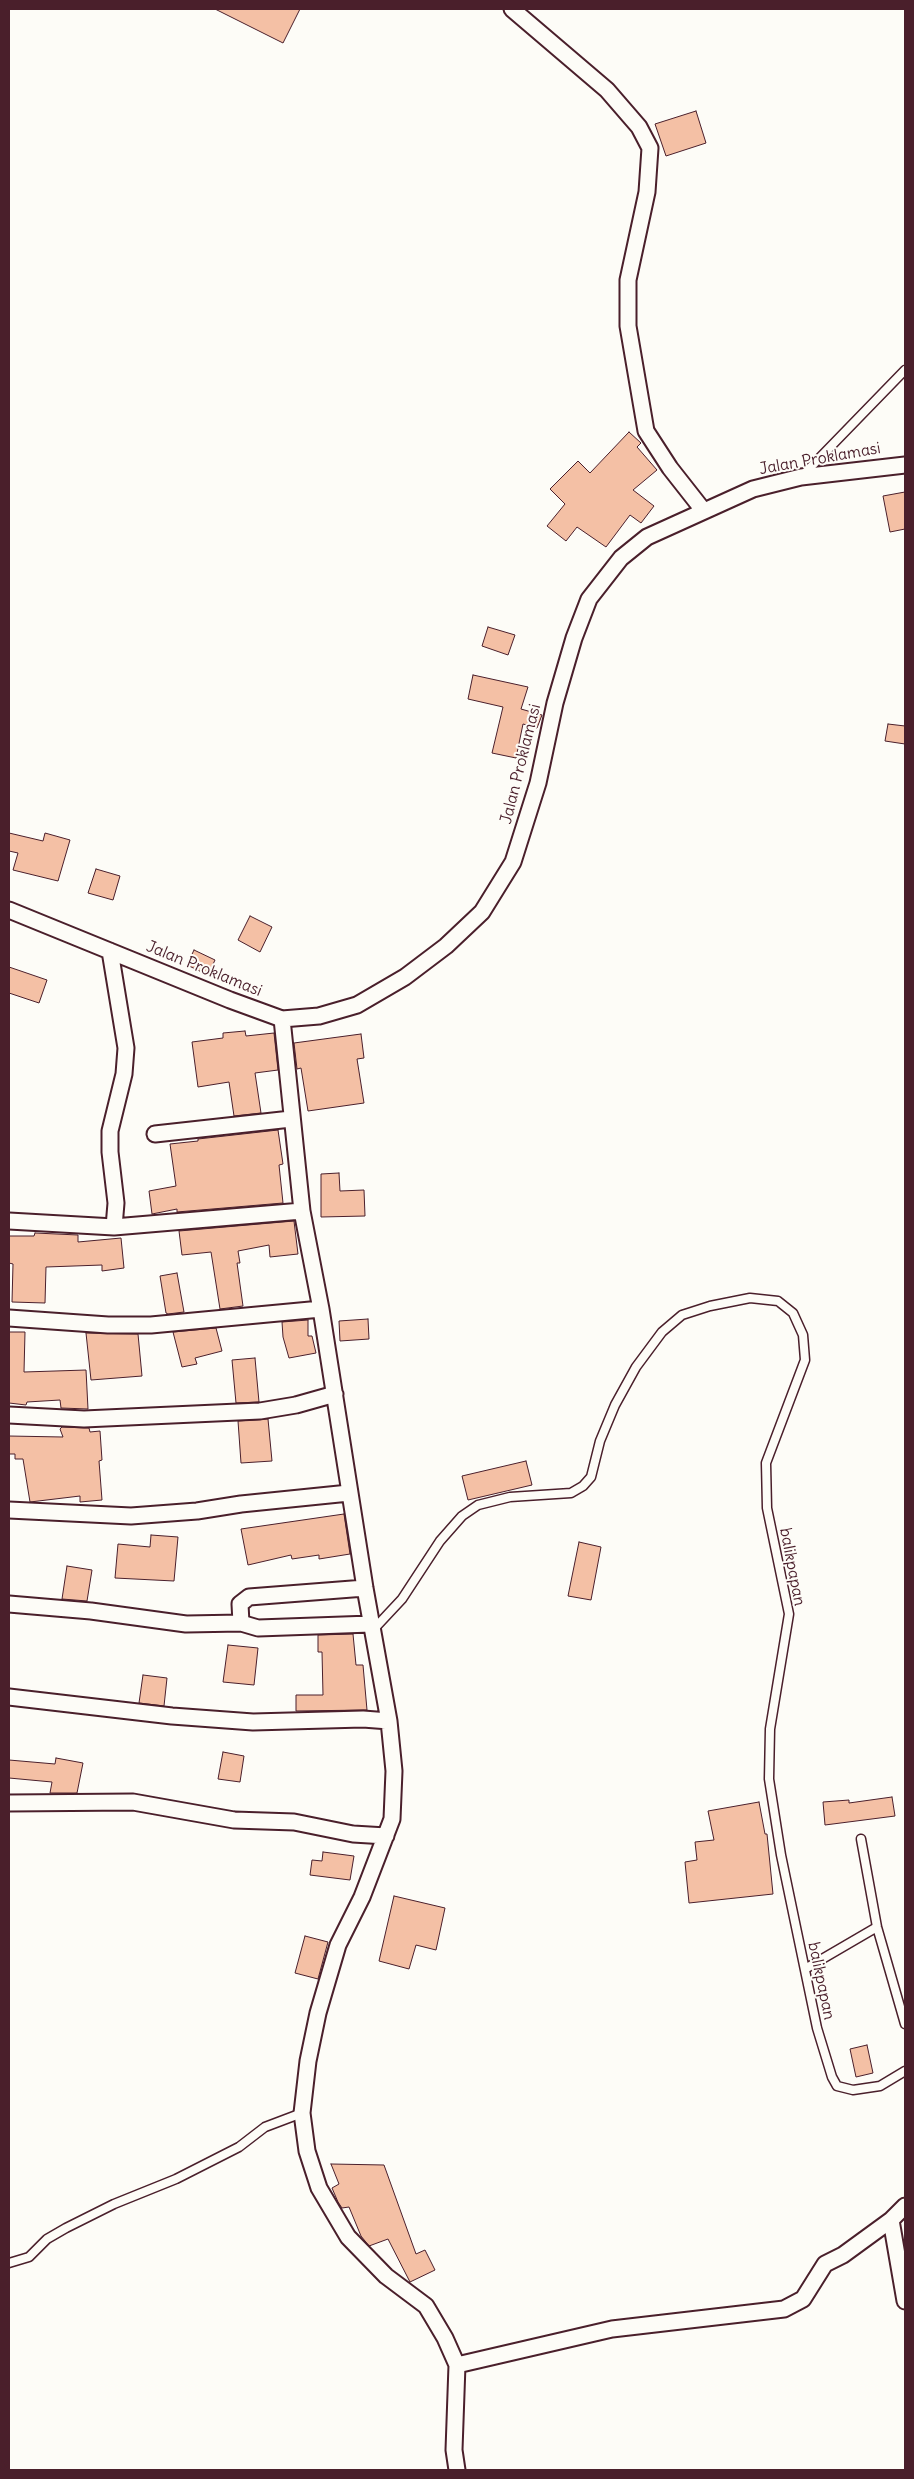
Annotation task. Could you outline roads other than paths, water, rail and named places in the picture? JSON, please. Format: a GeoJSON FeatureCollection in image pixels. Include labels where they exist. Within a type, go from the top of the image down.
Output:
{"type":"FeatureCollection","features":[{"type":"Feature","properties":{"kind":"street"},"geometry":{"type":"LineString","coordinates":[[512,9],[607,90],[639,127],[650,148],[648,192],[628,280],[628,326],[646,431],[670,468],[703,510]]}},
{"type":"Feature","properties":{"kind":"street","name":"Jalan Proklamasi"},"geometry":{"type":"LineString","coordinates":[[9,910],[282,1019],[319,1016],[357,1005],[412,972],[446,946],[482,912],[514,862],[538,783],[555,703],[574,638],[589,599],[621,558],[647,537],[753,489],[801,477],[905,465]]}},
{"type":"Feature","properties":{"kind":"street"},"geometry":{"type":"LineString","coordinates":[[110,951],[126,1048],[124,1074],[110,1131],[110,1152],[116,1203],[114,1227]]}},
{"type":"Feature","properties":{"kind":"street"},"geometry":{"type":"LineString","coordinates":[[282,1019],[302,1210],[335,1394],[364,1588],[389,1721],[394,1771],[392,1819],[362,1897],[338,1945],[310,2052],[302,2113],[307,2151],[319,2188],[348,2237],[386,2276],[426,2306],[445,2338],[457,2364],[454,2450],[457,2470]]}},
{"type":"Feature","properties":{"kind":"street"},"geometry":{"type":"LineString","coordinates":[[155,1134],[291,1119]]}},
{"type":"Feature","properties":{"kind":"street"},"geometry":{"type":"LineString","coordinates":[[9,1221],[114,1227],[302,1210]]}},
{"type":"Feature","properties":{"kind":"street"},"geometry":{"type":"LineString","coordinates":[[9,1318],[108,1325],[151,1325],[321,1309]]}},
{"type":"Feature","properties":{"kind":"street"},"geometry":{"type":"LineString","coordinates":[[9,1415],[84,1420],[260,1411],[296,1405],[335,1394]]}},
{"type":"Feature","properties":{"kind":"street"},"geometry":{"type":"LineString","coordinates":[[9,1510],[131,1516],[197,1511],[241,1504],[349,1494]]}},
{"type":"Feature","properties":{"kind":"street"},"geometry":{"type":"LineString","coordinates":[[241,1623],[240,1604],[250,1597],[364,1588]]}},
{"type":"Feature","properties":{"kind":"street"},"geometry":{"type":"LineString","coordinates":[[9,1604],[91,1611],[186,1624],[241,1623],[258,1628],[371,1627]]}},
{"type":"Feature","properties":{"kind":"street"},"geometry":{"type":"LineString","coordinates":[[9,1697],[172,1716],[254,1722],[363,1719],[389,1721]]}},
{"type":"Feature","properties":{"kind":"street"},"geometry":{"type":"LineString","coordinates":[[9,1803],[133,1802],[234,1820],[294,1822],[353,1834],[386,1836]]}},
{"type":"Feature","properties":{"kind":"street"},"geometry":{"type":"LineString","coordinates":[[457,2364],[612,2329],[784,2309],[803,2299],[825,2264],[843,2255],[890,2220],[905,2206]]}},
{"type":"Feature","properties":{"kind":"street"},"geometry":{"type":"LineString","coordinates":[[890,2220],[905,2301]]}},
{"type":"Feature","properties":{"kind":"lane"},"geometry":{"type":"LineString","coordinates":[[801,477],[905,370]]}},
{"type":"Feature","properties":{"kind":"lane","name":"balikpapan"},"geometry":{"type":"LineString","coordinates":[[371,1627],[402,1599],[435,1547],[462,1516],[478,1505],[510,1497],[555,1496],[571,1493],[583,1486],[591,1476],[604,1432],[615,1405],[636,1367],[662,1332],[682,1315],[710,1306],[750,1298],[778,1301],[793,1313],[803,1335],[805,1360],[766,1463],[767,1508],[789,1614],[770,1729],[769,1779],[781,1855],[804,1970],[817,2028],[836,2086],[853,2090],[880,2086],[905,2071]]}},
{"type":"Feature","properties":{"kind":"lane"},"geometry":{"type":"LineString","coordinates":[[861,1839],[877,1927],[905,2024]]}},
{"type":"Feature","properties":{"kind":"lane"},"geometry":{"type":"LineString","coordinates":[[804,1970],[877,1927]]}},
{"type":"Feature","properties":{"kind":"lane"},"geometry":{"type":"LineString","coordinates":[[9,2263],[28,2257],[47,2239],[66,2228],[114,2204],[176,2179],[239,2147],[265,2127],[302,2113]]}}]}
